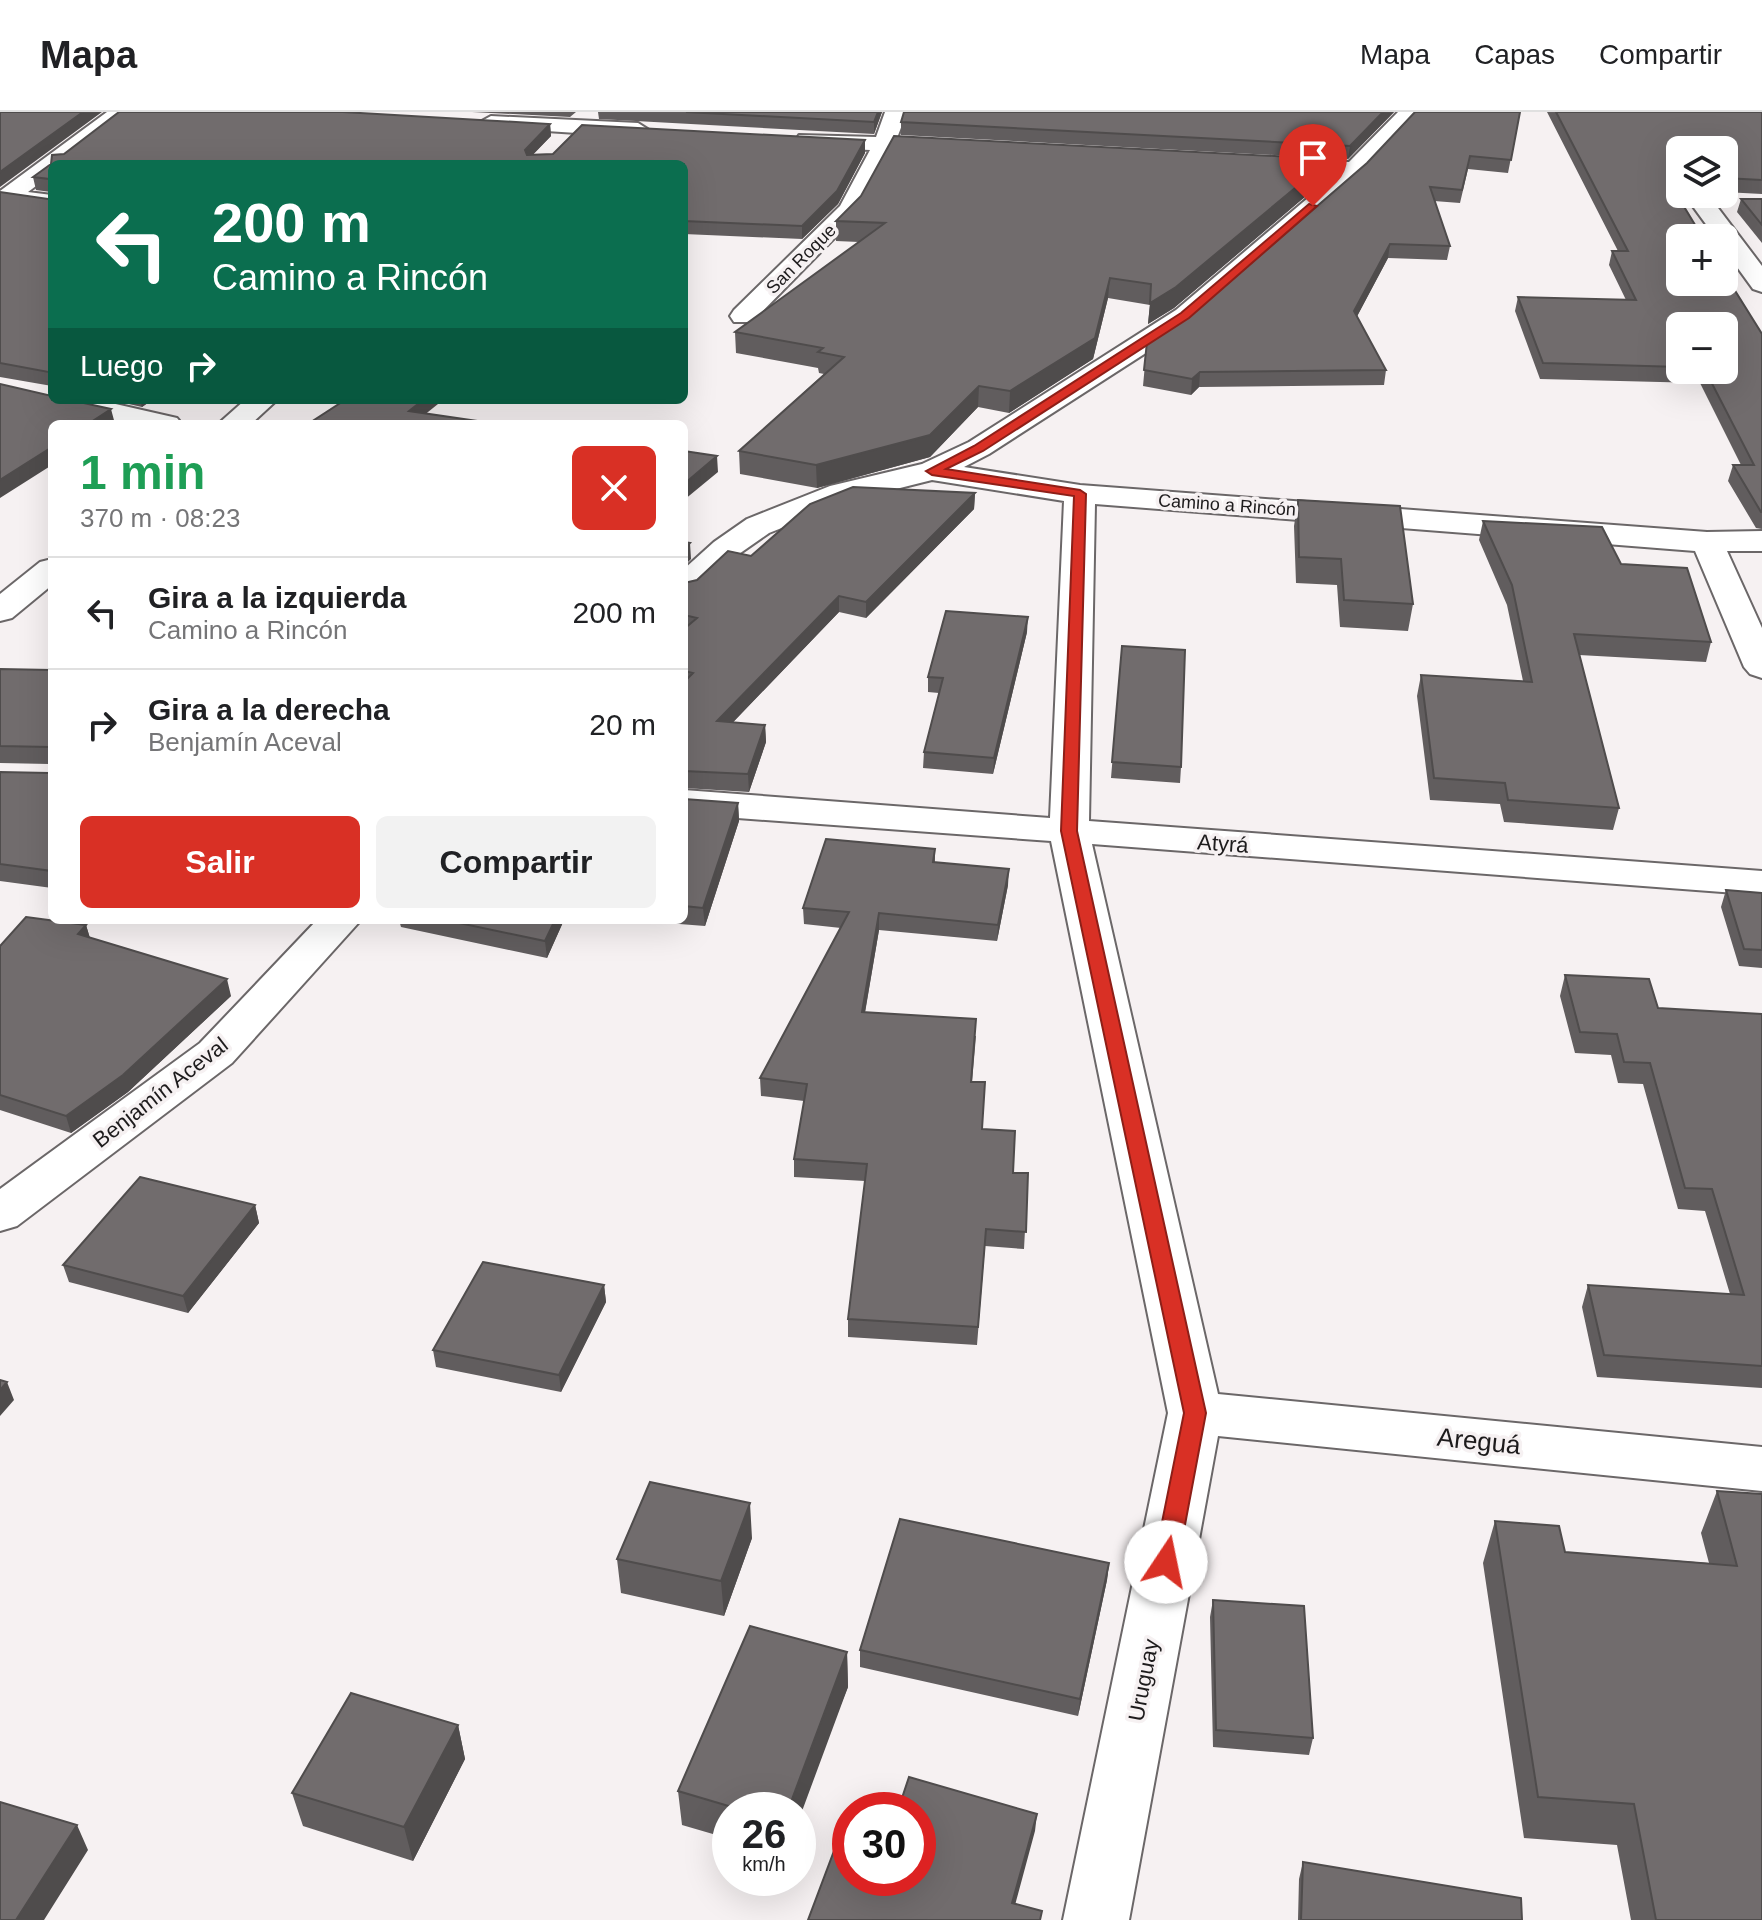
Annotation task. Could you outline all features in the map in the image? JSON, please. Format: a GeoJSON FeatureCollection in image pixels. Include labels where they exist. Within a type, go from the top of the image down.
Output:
{"type":"FeatureCollection","features":[{"type":"Feature","properties":{"kind":"street"},"geometry":{"type":"LineString","coordinates":[[56,160],[121,112]]}},
{"type":"Feature","properties":{"kind":"street","name":"San Roque"},"geometry":{"type":"LineString","coordinates":[[743,316],[850,209],[884,144],[896,112]]}},
{"type":"Feature","properties":{"kind":"street"},"geometry":{"type":"LineString","coordinates":[[688,583],[725,549],[758,526],[841,493],[932,471],[979,448],[1185,316],[1355,169],[1410,112]]}},
{"type":"Feature","properties":{"kind":"street"},"geometry":{"type":"LineString","coordinates":[[466,121],[584,120],[653,131]]}},
{"type":"Feature","properties":{"kind":"street"},"geometry":{"type":"LineString","coordinates":[[557,145],[584,120]]}},
{"type":"Feature","properties":{"kind":"street"},"geometry":{"type":"LineString","coordinates":[[792,139],[978,149]]}},
{"type":"Feature","properties":{"kind":"street"},"geometry":{"type":"LineString","coordinates":[[1245,163],[1355,169]]}},
{"type":"Feature","properties":{"kind":"street"},"geometry":{"type":"LineString","coordinates":[[48,166],[8,196],[48,201]]}},
{"type":"Feature","properties":{"kind":"street"},"geometry":{"type":"LineString","coordinates":[[1706,208],[1762,284]]}},
{"type":"Feature","properties":{"kind":"street"},"geometry":{"type":"LineString","coordinates":[[77,404],[149,420]]}},
{"type":"Feature","properties":{"kind":"street"},"geometry":{"type":"LineString","coordinates":[[238,420],[258,404]]}},
{"type":"Feature","properties":{"kind":"street","name":"Camino a Rincón"},"geometry":{"type":"LineString","coordinates":[[932,471],[1080,494],[1707,542],[1762,541]]}},
{"type":"Feature","properties":{"kind":"street","name":"Uruguay"},"geometry":{"type":"LineString","coordinates":[[1080,494],[1069,831],[1195,1413],[1096,1920]]}},
{"type":"Feature","properties":{"kind":"street"},"geometry":{"type":"LineString","coordinates":[[688,541],[725,549]]}},
{"type":"Feature","properties":{"kind":"street"},"geometry":{"type":"LineString","coordinates":[[1707,542],[1762,667]]}},
{"type":"Feature","properties":{"kind":"street"},"geometry":{"type":"LineString","coordinates":[[0,612],[48,572]]}},
{"type":"Feature","properties":{"kind":"street"},"geometry":{"type":"LineString","coordinates":[[0,612],[48,611]]}},
{"type":"Feature","properties":{"kind":"street","name":"Atyrá"},"geometry":{"type":"LineString","coordinates":[[688,802],[1762,883]]}},
{"type":"Feature","properties":{"kind":"street","name":"Benjamín Aceval"},"geometry":{"type":"LineString","coordinates":[[0,1214],[216,1053],[336,924]]}},
{"type":"Feature","properties":{"kind":"street","name":"Areguá"},"geometry":{"type":"LineString","coordinates":[[1195,1413],[1762,1469]]}},
{"type":"Feature","properties":{"kind":"building"},"geometry":{"type":"Polygon","coordinates":[[[0,112],[83,112],[0,172],[0,112]]]}},
{"type":"Feature","properties":{"kind":"building"},"geometry":{"type":"Polygon","coordinates":[[[119,112],[343,112],[550,124],[525,150],[527,155],[553,154],[582,125],[865,140],[837,191],[802,226],[688,221],[688,160],[51,160],[52,155],[64,154],[119,112]]]}},
{"type":"Feature","properties":{"kind":"building"},"geometry":{"type":"Polygon","coordinates":[[[686,112],[878,112],[874,122],[686,112]]]}},
{"type":"Feature","properties":{"kind":"building"},"geometry":{"type":"Polygon","coordinates":[[[904,112],[1383,112],[1350,146],[901,122],[904,112]]]}},
{"type":"Feature","properties":{"kind":"building"},"geometry":{"type":"Polygon","coordinates":[[[1415,112],[1520,112],[1511,160],[1470,156],[1462,190],[1430,187],[1450,246],[1390,244],[1354,311],[1386,370],[1200,372],[1192,379],[1144,370],[1147,342],[1197,310],[1367,163],[1415,112]]]}},
{"type":"Feature","properties":{"kind":"building"},"geometry":{"type":"Polygon","coordinates":[[[1556,112],[1762,112],[1762,180],[1738,179],[1738,136],[1666,136],[1666,208],[1685,208],[1695,224],[1666,224],[1666,296],[1738,295],[1762,334],[1762,512],[1733,465],[1754,465],[1712,384],[1738,384],[1738,312],[1666,312],[1666,367],[1543,363],[1518,297],[1636,300],[1612,251],[1628,251],[1556,112]]]}},
{"type":"Feature","properties":{"kind":"building"},"geometry":{"type":"Polygon","coordinates":[[[894,136],[1330,159],[1176,287],[1150,303],[1151,284],[1110,278],[1095,338],[1010,391],[979,386],[930,435],[816,465],[739,451],[844,357],[818,352],[823,348],[735,332],[885,223],[836,221],[861,196],[894,136]]]}},
{"type":"Feature","properties":{"kind":"building"},"geometry":{"type":"Polygon","coordinates":[[[48,166],[48,179],[33,177],[48,166]]]}},
{"type":"Feature","properties":{"kind":"building"},"geometry":{"type":"Polygon","coordinates":[[[0,192],[48,199],[48,372],[0,363],[0,192]]]}},
{"type":"Feature","properties":{"kind":"building"},"geometry":{"type":"Polygon","coordinates":[[[1741,199],[1762,199],[1762,225],[1741,199]]]}},
{"type":"Feature","properties":{"kind":"building"},"geometry":{"type":"Polygon","coordinates":[[[0,384],[48,395],[48,404],[88,404],[111,409],[94,420],[48,420],[48,450],[0,480],[0,384]]]}},
{"type":"Feature","properties":{"kind":"building"},"geometry":{"type":"Polygon","coordinates":[[[339,404],[418,404],[409,411],[471,420],[314,420],[339,404]]]}},
{"type":"Feature","properties":{"kind":"building"},"geometry":{"type":"Polygon","coordinates":[[[688,452],[717,456],[688,481],[688,452]]]}},
{"type":"Feature","properties":{"kind":"building"},"geometry":{"type":"Polygon","coordinates":[[[853,487],[975,493],[866,602],[839,596],[717,721],[765,725],[748,774],[688,771],[688,678],[693,673],[688,672],[688,626],[697,618],[688,616],[688,582],[697,580],[728,551],[751,556],[810,504],[853,487]]]}},
{"type":"Feature","properties":{"kind":"building"},"geometry":{"type":"Polygon","coordinates":[[[1298,500],[1400,506],[1413,604],[1344,600],[1341,559],[1299,557],[1298,500]]]}},
{"type":"Feature","properties":{"kind":"building"},"geometry":{"type":"Polygon","coordinates":[[[1483,521],[1602,527],[1621,564],[1687,568],[1711,642],[1574,634],[1619,808],[1508,800],[1505,783],[1434,778],[1421,675],[1532,682],[1512,585],[1483,521]]]}},
{"type":"Feature","properties":{"kind":"building"},"geometry":{"type":"Polygon","coordinates":[[[946,611],[1028,617],[994,758],[924,752],[943,678],[928,677],[946,611]]]}},
{"type":"Feature","properties":{"kind":"building"},"geometry":{"type":"Polygon","coordinates":[[[1122,646],[1185,650],[1181,767],[1112,762],[1122,646]]]}},
{"type":"Feature","properties":{"kind":"building"},"geometry":{"type":"Polygon","coordinates":[[[0,669],[48,670],[48,747],[0,746],[0,669]]]}},
{"type":"Feature","properties":{"kind":"building"},"geometry":{"type":"Polygon","coordinates":[[[0,772],[48,773],[48,870],[0,864],[0,772]]]}},
{"type":"Feature","properties":{"kind":"building"},"geometry":{"type":"Polygon","coordinates":[[[688,799],[738,803],[703,908],[688,906],[688,799]]]}},
{"type":"Feature","properties":{"kind":"building"},"geometry":{"type":"Polygon","coordinates":[[[826,839],[935,849],[933,862],[1009,869],[998,925],[879,913],[862,1012],[976,1019],[971,1082],[985,1082],[982,1129],[1015,1131],[1013,1173],[1028,1173],[1026,1232],[986,1229],[978,1327],[848,1319],[867,1164],[794,1159],[807,1084],[760,1078],[849,912],[803,908],[826,839]]]}},
{"type":"Feature","properties":{"kind":"building"},"geometry":{"type":"Polygon","coordinates":[[[1726,890],[1762,893],[1762,950],[1744,949],[1726,890]]]}},
{"type":"Feature","properties":{"kind":"building"},"geometry":{"type":"Polygon","coordinates":[[[26,917],[48,920],[48,924],[86,925],[78,934],[227,979],[123,1075],[66,1116],[0,1095],[0,946],[26,917]]]}},
{"type":"Feature","properties":{"kind":"building"},"geometry":{"type":"Polygon","coordinates":[[[464,924],[553,924],[545,941],[464,924]]]}},
{"type":"Feature","properties":{"kind":"building"},"geometry":{"type":"Polygon","coordinates":[[[1565,975],[1649,979],[1658,1008],[1762,1014],[1762,1366],[1604,1355],[1588,1285],[1744,1295],[1712,1189],[1685,1188],[1650,1063],[1624,1062],[1617,1034],[1580,1032],[1565,975]]]}},
{"type":"Feature","properties":{"kind":"building"},"geometry":{"type":"Polygon","coordinates":[[[140,1177],[255,1205],[183,1296],[63,1265],[140,1177]]]}},
{"type":"Feature","properties":{"kind":"building"},"geometry":{"type":"Polygon","coordinates":[[[483,1262],[604,1285],[559,1375],[433,1350],[483,1262]]]}},
{"type":"Feature","properties":{"kind":"building"},"geometry":{"type":"Polygon","coordinates":[[[650,1482],[750,1503],[721,1581],[617,1559],[650,1482]]]}},
{"type":"Feature","properties":{"kind":"building"},"geometry":{"type":"Polygon","coordinates":[[[1717,1491],[1762,1494],[1762,1920],[1656,1920],[1634,1804],[1538,1797],[1495,1521],[1559,1526],[1565,1552],[1737,1566],[1717,1491]]]}},
{"type":"Feature","properties":{"kind":"building"},"geometry":{"type":"Polygon","coordinates":[[[900,1519],[1109,1563],[1080,1699],[860,1650],[900,1519]]]}},
{"type":"Feature","properties":{"kind":"building"},"geometry":{"type":"Polygon","coordinates":[[[1213,1600],[1304,1606],[1313,1738],[1216,1730],[1213,1600]]]}},
{"type":"Feature","properties":{"kind":"building"},"geometry":{"type":"Polygon","coordinates":[[[750,1626],[847,1652],[795,1792],[712,1792],[712,1801],[678,1791],[750,1626]]]}},
{"type":"Feature","properties":{"kind":"building"},"geometry":{"type":"Polygon","coordinates":[[[351,1693],[458,1725],[404,1827],[292,1793],[351,1693]]]}},
{"type":"Feature","properties":{"kind":"building"},"geometry":{"type":"Polygon","coordinates":[[[909,1777],[1037,1814],[1012,1903],[1042,1911],[1040,1920],[808,1920],[832,1856],[832,1896],[936,1896],[936,1792],[904,1792],[909,1777]]]}},
{"type":"Feature","properties":{"kind":"building"},"geometry":{"type":"Polygon","coordinates":[[[0,1802],[77,1825],[16,1920],[0,1920],[0,1802]]]}},
{"type":"Feature","properties":{"kind":"building"},"geometry":{"type":"Polygon","coordinates":[[[1303,1862],[1521,1898],[1522,1920],[1301,1920],[1303,1862]]]}},
{"type":"Feature","properties":{"kind":"route"},"geometry":{"type":"LineString","coordinates":[[1166,1562],[1195,1413],[1069,831],[1080,494],[932,471],[979,448],[1185,316],[1313,206]]}}]}
